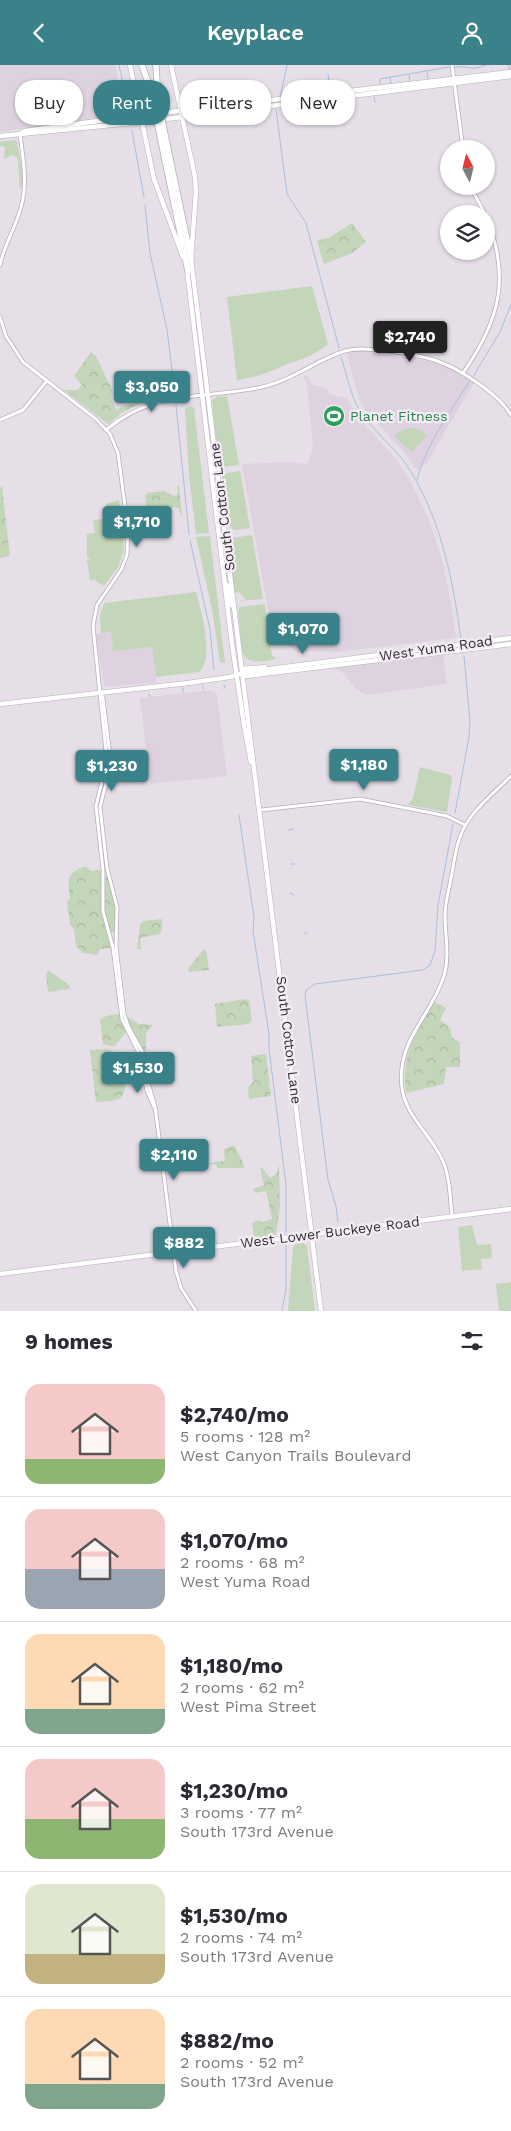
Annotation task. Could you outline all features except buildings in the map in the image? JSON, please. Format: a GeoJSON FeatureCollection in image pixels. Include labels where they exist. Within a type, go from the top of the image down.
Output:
{"type":"FeatureCollection","features":[{"type":"Feature","properties":{"kind":"highway"},"geometry":{"type":"LineString","coordinates":[[144,65],[148,80]]}},
{"type":"Feature","properties":{"kind":"highway"},"geometry":{"type":"LineString","coordinates":[[156,65],[157,80]]}},
{"type":"Feature","properties":{"kind":"highway"},"geometry":{"type":"LineString","coordinates":[[161,125],[191,259]]}},
{"type":"Feature","properties":{"kind":"highway"},"geometry":{"type":"LineString","coordinates":[[161,125],[188,271]]}},
{"type":"Feature","properties":{"kind":"main road","name":"South Cotton Lane"},"geometry":{"type":"LineString","coordinates":[[130,65],[133,80]]}},
{"type":"Feature","properties":{"kind":"main road","name":"South Cotton Lane"},"geometry":{"type":"LineString","coordinates":[[171,66],[180,106]]}},
{"type":"Feature","properties":{"kind":"main road"},"geometry":{"type":"LineString","coordinates":[[271,104],[511,72]]}},
{"type":"Feature","properties":{"kind":"main road"},"geometry":{"type":"LineString","coordinates":[[454,81],[511,76]]}},
{"type":"Feature","properties":{"kind":"main road"},"geometry":{"type":"LineString","coordinates":[[271,104],[278,103]]}},
{"type":"Feature","properties":{"kind":"main road"},"geometry":{"type":"LineString","coordinates":[[20,134],[25,131],[93,122]]}},
{"type":"Feature","properties":{"kind":"main road"},"geometry":{"type":"LineString","coordinates":[[0,136],[112,125]]}},
{"type":"Feature","properties":{"kind":"main road","name":"South Cotton Lane"},"geometry":{"type":"LineString","coordinates":[[143,125],[154,179],[188,271],[201,395],[236,676],[261,810],[322,1311]]}},
{"type":"Feature","properties":{"kind":"main road","name":"South Cotton Lane"},"geometry":{"type":"LineString","coordinates":[[185,125],[196,183],[191,259],[254,770]]}},
{"type":"Feature","properties":{"kind":"main road"},"geometry":{"type":"LineString","coordinates":[[207,440],[214,469],[218,472]]}},
{"type":"Feature","properties":{"kind":"main road"},"geometry":{"type":"LineString","coordinates":[[219,535],[225,535]]}},
{"type":"Feature","properties":{"kind":"main road"},"geometry":{"type":"LineString","coordinates":[[222,565],[226,575],[230,603],[234,606]]}},
{"type":"Feature","properties":{"kind":"main road","name":"West Yuma Road"},"geometry":{"type":"LineString","coordinates":[[242,672],[246,676],[460,650],[511,639]]}},
{"type":"Feature","properties":{"kind":"main road","name":"West Yuma Road"},"geometry":{"type":"LineString","coordinates":[[0,704],[236,676],[242,672],[454,646],[511,644]]}},
{"type":"Feature","properties":{"kind":"main road"},"geometry":{"type":"LineString","coordinates":[[426,654],[450,649],[454,646]]}},
{"type":"Feature","properties":{"kind":"main road"},"geometry":{"type":"LineString","coordinates":[[292,670],[332,664],[334,661]]}},
{"type":"Feature","properties":{"kind":"main road"},"geometry":{"type":"LineString","coordinates":[[244,725],[247,727],[252,745]]}},
{"type":"Feature","properties":{"kind":"main road","name":"West Lower Buckeye Road"},"geometry":{"type":"LineString","coordinates":[[0,1274],[511,1209]]}},
{"type":"Feature","properties":{"kind":"street"},"geometry":{"type":"LineString","coordinates":[[452,65],[461,140]]}},
{"type":"Feature","properties":{"kind":"street"},"geometry":{"type":"LineString","coordinates":[[0,265],[18,217],[24,194],[25,177],[20,134]]}},
{"type":"Feature","properties":{"kind":"street"},"geometry":{"type":"LineString","coordinates":[[495,232],[503,254]]}},
{"type":"Feature","properties":{"kind":"street"},"geometry":{"type":"LineString","coordinates":[[463,373],[495,322],[503,296]]}},
{"type":"Feature","properties":{"kind":"street"},"geometry":{"type":"LineString","coordinates":[[0,317],[6,336],[16,353],[28,367],[106,430],[113,439],[118,453],[128,546],[123,566],[101,597],[94,613],[93,627],[107,761],[105,774],[98,793],[96,809],[103,870],[103,911],[113,948],[122,1019],[139,1053],[146,1091],[156,1111]]}},
{"type":"Feature","properties":{"kind":"street"},"geometry":{"type":"LineString","coordinates":[[106,430],[122,416],[139,407],[165,400],[271,385],[340,353],[362,349],[415,355],[442,361],[463,373],[492,394],[511,415]]}},
{"type":"Feature","properties":{"kind":"street"},"geometry":{"type":"LineString","coordinates":[[0,420],[23,410],[46,382]]}},
{"type":"Feature","properties":{"kind":"street"},"geometry":{"type":"LineString","coordinates":[[100,693],[103,698],[111,760],[100,807],[106,868],[117,907],[116,945],[124,1014],[129,1028],[144,1055],[148,1083],[156,1111],[176,1271],[181,1288],[196,1311]]}},
{"type":"Feature","properties":{"kind":"street"},"geometry":{"type":"LineString","coordinates":[[452,1216],[445,1166],[408,1108],[403,1093],[401,1072],[403,1057],[410,1037],[442,982],[446,970],[446,907],[459,837],[465,825],[481,806],[511,777]]}},
{"type":"Feature","properties":{"kind":"street"},"geometry":{"type":"LineString","coordinates":[[261,810],[355,799],[451,818],[465,825]]}},
{"type":"Feature","properties":{"kind":"shaded area"},"geometry":{"type":"Polygon","coordinates":[[[0,65],[115,65],[119,80],[93,80],[93,120],[83,121],[83,80],[15,80],[15,125],[52,125],[0,132],[0,65]]]}},
{"type":"Feature","properties":{"kind":"shaded area"},"geometry":{"type":"Polygon","coordinates":[[[363,351],[436,362],[456,371],[474,383],[426,464],[417,471],[408,457],[364,408],[359,399],[347,353],[363,351]]]}},
{"type":"Feature","properties":{"kind":"shaded area"},"geometry":{"type":"Polygon","coordinates":[[[307,375],[313,385],[325,388],[331,395],[347,398],[359,418],[396,459],[411,482],[429,520],[442,560],[456,638],[337,652],[300,651],[299,653],[284,643],[274,629],[269,616],[242,464],[286,462],[307,464],[313,449],[307,385],[303,376],[307,375]]]}},
{"type":"Feature","properties":{"kind":"shaded area"},"geometry":{"type":"Polygon","coordinates":[[[111,632],[113,651],[152,647],[156,682],[106,687],[104,685],[96,634],[111,632]]]}},
{"type":"Feature","properties":{"kind":"shaded area"},"geometry":{"type":"Polygon","coordinates":[[[443,654],[447,684],[367,695],[357,690],[343,673],[335,668],[342,666],[443,654]]]}},
{"type":"Feature","properties":{"kind":"shaded area"},"geometry":{"type":"Polygon","coordinates":[[[211,690],[217,694],[227,776],[150,784],[140,698],[211,690]]]}},
{"type":"Feature","properties":{"kind":"green space"},"geometry":{"type":"Polygon","coordinates":[[[15,140],[17,142],[22,173],[20,191],[18,159],[13,155],[4,159],[5,147],[0,146],[0,142],[15,140]]]}},
{"type":"Feature","properties":{"kind":"green space"},"geometry":{"type":"Polygon","coordinates":[[[352,223],[366,242],[352,253],[324,264],[317,241],[330,237],[352,223]]]}},
{"type":"Feature","properties":{"kind":"green space"},"geometry":{"type":"Polygon","coordinates":[[[312,286],[328,344],[305,358],[264,374],[237,381],[227,297],[312,286]]]}},
{"type":"Feature","properties":{"kind":"green space"},"geometry":{"type":"Polygon","coordinates":[[[91,352],[96,356],[112,390],[111,399],[116,410],[128,404],[141,403],[123,412],[108,424],[64,390],[77,390],[82,385],[74,376],[91,352]]]}},
{"type":"Feature","properties":{"kind":"green space"},"geometry":{"type":"Polygon","coordinates":[[[227,396],[239,465],[223,467],[222,460],[218,459],[212,400],[217,397],[227,396]]]}},
{"type":"Feature","properties":{"kind":"green space"},"geometry":{"type":"Polygon","coordinates":[[[191,406],[194,408],[209,533],[196,534],[189,474],[185,411],[187,407],[191,406]]]}},
{"type":"Feature","properties":{"kind":"green space"},"geometry":{"type":"Polygon","coordinates":[[[413,428],[427,435],[413,451],[410,451],[394,436],[403,430],[413,428]]]}},
{"type":"Feature","properties":{"kind":"green space"},"geometry":{"type":"Polygon","coordinates":[[[240,471],[250,528],[235,530],[229,524],[226,524],[222,475],[224,473],[240,471]]]}},
{"type":"Feature","properties":{"kind":"green space"},"geometry":{"type":"Polygon","coordinates":[[[179,485],[182,516],[179,508],[174,507],[166,514],[150,516],[147,514],[145,496],[147,493],[164,491],[174,496],[178,494],[177,487],[179,485]]]}},
{"type":"Feature","properties":{"kind":"green space"},"geometry":{"type":"Polygon","coordinates":[[[0,487],[2,487],[10,556],[0,558],[0,487]]]}},
{"type":"Feature","properties":{"kind":"green space"},"geometry":{"type":"Polygon","coordinates":[[[119,500],[124,549],[118,567],[104,586],[95,581],[96,578],[93,581],[90,580],[87,560],[91,559],[87,558],[87,534],[95,533],[93,520],[102,519],[103,524],[106,523],[109,514],[106,504],[119,500]]]}},
{"type":"Feature","properties":{"kind":"green space"},"geometry":{"type":"Polygon","coordinates":[[[252,535],[263,599],[239,601],[246,599],[239,592],[234,593],[229,541],[232,538],[252,535]]]}},
{"type":"Feature","properties":{"kind":"green space"},"geometry":{"type":"Polygon","coordinates":[[[210,536],[225,663],[220,662],[212,609],[196,537],[210,536]]]}},
{"type":"Feature","properties":{"kind":"green space"},"geometry":{"type":"Polygon","coordinates":[[[196,592],[206,646],[204,666],[199,672],[156,677],[152,647],[113,651],[111,632],[101,633],[100,616],[104,603],[196,592]]]}},
{"type":"Feature","properties":{"kind":"green space"},"geometry":{"type":"Polygon","coordinates":[[[265,604],[272,656],[277,659],[253,661],[249,660],[242,653],[238,610],[240,607],[265,604]]]}},
{"type":"Feature","properties":{"kind":"green space"},"geometry":{"type":"Polygon","coordinates":[[[420,767],[451,775],[447,812],[408,805],[413,798],[420,767]]]}},
{"type":"Feature","properties":{"kind":"green space"},"geometry":{"type":"Polygon","coordinates":[[[86,866],[90,871],[101,870],[101,910],[111,948],[100,949],[97,955],[83,953],[76,946],[74,929],[70,925],[67,902],[70,898],[70,877],[75,871],[86,866]]]}},
{"type":"Feature","properties":{"kind":"green space"},"geometry":{"type":"Polygon","coordinates":[[[108,877],[116,907],[116,932],[109,932],[103,907],[104,878],[108,877]]]}},
{"type":"Feature","properties":{"kind":"green space"},"geometry":{"type":"Polygon","coordinates":[[[162,919],[162,930],[159,934],[140,938],[141,949],[137,949],[140,924],[144,921],[162,919]]]}},
{"type":"Feature","properties":{"kind":"green space"},"geometry":{"type":"Polygon","coordinates":[[[203,950],[206,950],[209,970],[189,972],[188,969],[203,950]]]}},
{"type":"Feature","properties":{"kind":"green space"},"geometry":{"type":"Polygon","coordinates":[[[48,970],[70,986],[69,989],[48,992],[46,975],[48,970]]]}},
{"type":"Feature","properties":{"kind":"green space"},"geometry":{"type":"Polygon","coordinates":[[[249,1000],[252,1021],[248,1024],[217,1027],[215,1004],[249,1000]]]}},
{"type":"Feature","properties":{"kind":"green space"},"geometry":{"type":"Polygon","coordinates":[[[434,1002],[446,1008],[440,1020],[450,1028],[452,1038],[460,1042],[460,1067],[446,1067],[444,1084],[406,1093],[406,1067],[411,1045],[434,1002]]]}},
{"type":"Feature","properties":{"kind":"green space"},"geometry":{"type":"Polygon","coordinates":[[[120,1014],[126,1032],[114,1047],[103,1044],[100,1019],[120,1014]]]}},
{"type":"Feature","properties":{"kind":"green space"},"geometry":{"type":"Polygon","coordinates":[[[128,1017],[139,1024],[153,1025],[146,1033],[146,1051],[144,1051],[126,1018],[128,1017]]]}},
{"type":"Feature","properties":{"kind":"green space"},"geometry":{"type":"Polygon","coordinates":[[[107,1049],[115,1052],[120,1059],[124,1073],[124,1091],[123,1095],[118,1099],[96,1102],[90,1050],[107,1049]]]}},
{"type":"Feature","properties":{"kind":"green space"},"geometry":{"type":"Polygon","coordinates":[[[266,1054],[271,1096],[249,1099],[248,1087],[253,1082],[251,1056],[266,1054]]]}},
{"type":"Feature","properties":{"kind":"green space"},"geometry":{"type":"Polygon","coordinates":[[[234,1145],[244,1164],[244,1168],[218,1168],[215,1164],[211,1165],[210,1163],[225,1161],[224,1149],[234,1145]]]}},
{"type":"Feature","properties":{"kind":"green space"},"geometry":{"type":"Polygon","coordinates":[[[279,1164],[280,1206],[276,1235],[254,1238],[252,1223],[259,1220],[262,1222],[272,1219],[266,1191],[255,1193],[253,1189],[264,1185],[260,1168],[270,1178],[277,1173],[279,1164]]]}},
{"type":"Feature","properties":{"kind":"green space"},"geometry":{"type":"Polygon","coordinates":[[[472,1225],[477,1245],[491,1244],[492,1258],[481,1259],[482,1269],[462,1271],[458,1227],[472,1225]]]}},
{"type":"Feature","properties":{"kind":"green space"},"geometry":{"type":"Polygon","coordinates":[[[303,1243],[307,1246],[315,1311],[288,1311],[293,1248],[295,1244],[303,1243]]]}},
{"type":"Feature","properties":{"kind":"green space"},"geometry":{"type":"Polygon","coordinates":[[[511,1282],[511,1311],[499,1311],[496,1284],[511,1282]]]}},
{"type":"Feature","properties":{"kind":"waterway"},"geometry":{"type":"LineString","coordinates":[[119,65],[122,80]]}},
{"type":"Feature","properties":{"kind":"waterway"},"geometry":{"type":"LineString","coordinates":[[280,97],[287,65]]}},
{"type":"Feature","properties":{"kind":"waterway"},"geometry":{"type":"LineString","coordinates":[[456,67],[476,68],[486,65]]}},
{"type":"Feature","properties":{"kind":"waterway"},"geometry":{"type":"LineString","coordinates":[[380,85],[380,79],[449,67]]}},
{"type":"Feature","properties":{"kind":"waterway"},"geometry":{"type":"LineString","coordinates":[[427,71],[428,79]]}},
{"type":"Feature","properties":{"kind":"waterway"},"geometry":{"type":"LineString","coordinates":[[328,74],[329,80]]}},
{"type":"Feature","properties":{"kind":"waterway"},"geometry":{"type":"LineString","coordinates":[[409,75],[410,82]]}},
{"type":"Feature","properties":{"kind":"waterway"},"geometry":{"type":"LineString","coordinates":[[390,77],[391,84]]}},
{"type":"Feature","properties":{"kind":"waterway"},"geometry":{"type":"LineString","coordinates":[[374,97],[375,102]]}},
{"type":"Feature","properties":{"kind":"waterway"},"geometry":{"type":"LineString","coordinates":[[276,109],[287,194],[306,223],[339,348]]}},
{"type":"Feature","properties":{"kind":"waterway"},"geometry":{"type":"LineString","coordinates":[[132,131],[144,197]]}},
{"type":"Feature","properties":{"kind":"waterway"},"geometry":{"type":"LineString","coordinates":[[145,205],[150,253],[167,330],[175,394]]}},
{"type":"Feature","properties":{"kind":"waterway"},"geometry":{"type":"LineString","coordinates":[[474,375],[500,332],[511,304]]}},
{"type":"Feature","properties":{"kind":"waterway"},"geometry":{"type":"LineString","coordinates":[[341,357],[351,391],[360,411],[406,464],[431,511],[450,574],[461,639]]}},
{"type":"Feature","properties":{"kind":"waterway"},"geometry":{"type":"LineString","coordinates":[[417,480],[432,441],[469,382]]}},
{"type":"Feature","properties":{"kind":"waterway"},"geometry":{"type":"LineString","coordinates":[[176,405],[189,534]]}},
{"type":"Feature","properties":{"kind":"waterway"},"geometry":{"type":"LineString","coordinates":[[190,540],[210,629],[214,670]]}},
{"type":"Feature","properties":{"kind":"waterway"},"geometry":{"type":"LineString","coordinates":[[455,813],[469,737],[470,721],[464,656]]}},
{"type":"Feature","properties":{"kind":"waterway"},"geometry":{"type":"LineString","coordinates":[[239,815],[254,917],[253,931],[269,1034],[269,1049],[286,1185],[286,1232]]}},
{"type":"Feature","properties":{"kind":"waterway"},"geometry":{"type":"LineString","coordinates":[[338,1222],[336,1206],[328,1180],[305,995],[306,990],[315,984],[423,970],[430,965],[435,951],[438,905],[453,824]]}},
{"type":"Feature","properties":{"kind":"waterway"},"geometry":{"type":"LineString","coordinates":[[288,830],[293,829]]}},
{"type":"Feature","properties":{"kind":"waterway"},"geometry":{"type":"LineString","coordinates":[[290,893],[294,895]]}},
{"type":"Feature","properties":{"kind":"waterway"},"geometry":{"type":"LineString","coordinates":[[282,1311],[286,1289],[286,1245]]}},
{"type":"Feature","properties":{"kind":"place","name":"Planet Fitness"},"geometry":{"type":"Point","coordinates":[334,416]}}]}
